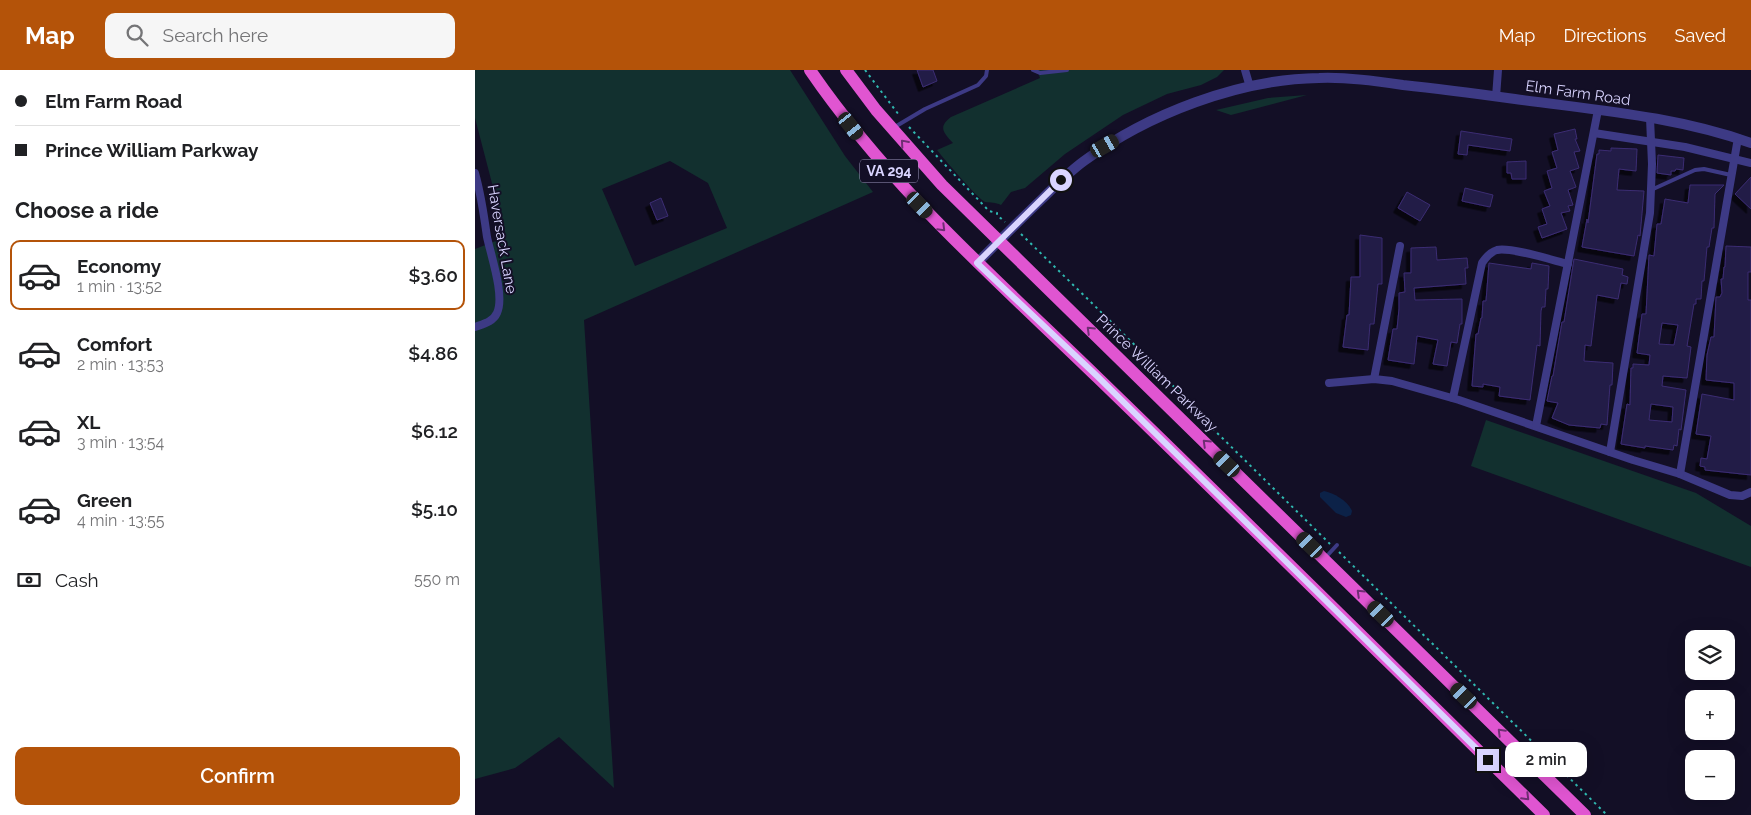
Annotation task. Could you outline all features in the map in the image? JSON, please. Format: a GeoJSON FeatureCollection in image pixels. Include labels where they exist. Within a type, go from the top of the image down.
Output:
{"type":"FeatureCollection","features":[{"type":"Feature","properties":{"kind":"highway","name":"VA 294"},"geometry":{"type":"LineString","coordinates":[[810,70],[847,121],[886,167],[977,263],[1097,376],[1544,815]]}},
{"type":"Feature","properties":{"kind":"highway","name":"Prince William Parkway"},"geometry":{"type":"LineString","coordinates":[[846,70],[922,165],[1585,815]]}},
{"type":"Feature","properties":{"kind":"street"},"geometry":{"type":"LineString","coordinates":[[1245,70],[1250,87]]}},
{"type":"Feature","properties":{"kind":"street"},"geometry":{"type":"LineString","coordinates":[[1496,97],[1498,70]]}},
{"type":"Feature","properties":{"kind":"street","name":"Elm Farm Road"},"geometry":{"type":"LineString","coordinates":[[977,263],[1061,180],[1081,162],[1105,146],[1133,130],[1185,107],[1250,87],[1295,79],[1337,78],[1598,110],[1706,129],[1751,143]]}},
{"type":"Feature","properties":{"kind":"street"},"geometry":{"type":"LineString","coordinates":[[1536,426],[1598,110]]}},
{"type":"Feature","properties":{"kind":"street"},"geometry":{"type":"LineString","coordinates":[[1610,452],[1650,213],[1650,118]]}},
{"type":"Feature","properties":{"kind":"street"},"geometry":{"type":"LineString","coordinates":[[1594,133],[1651,142],[1751,162]]}},
{"type":"Feature","properties":{"kind":"street"},"geometry":{"type":"LineString","coordinates":[[1681,474],[1739,138]]}},
{"type":"Feature","properties":{"kind":"street","name":"Haversack Lane"},"geometry":{"type":"LineString","coordinates":[[475,173],[482,196],[487,236],[499,294],[497,313],[487,323],[475,327]]}},
{"type":"Feature","properties":{"kind":"street"},"geometry":{"type":"LineString","coordinates":[[1374,379],[1400,246]]}},
{"type":"Feature","properties":{"kind":"street"},"geometry":{"type":"LineString","coordinates":[[1453,398],[1482,263],[1486,257],[1499,250],[1506,250],[1568,264]]}},
{"type":"Feature","properties":{"kind":"street"},"geometry":{"type":"LineString","coordinates":[[1329,383],[1374,379],[1392,382],[1453,398],[1610,452],[1681,474],[1730,495],[1742,496],[1751,492]]}},
{"type":"Feature","properties":{"kind":"lane"},"geometry":{"type":"LineString","coordinates":[[892,129],[925,109],[978,85],[986,76],[987,70]]}},
{"type":"Feature","properties":{"kind":"lane"},"geometry":{"type":"LineString","coordinates":[[1033,70],[1039,73],[1067,70]]}},
{"type":"Feature","properties":{"kind":"lane"},"geometry":{"type":"LineString","coordinates":[[870,178],[886,167]]}},
{"type":"Feature","properties":{"kind":"lane"},"geometry":{"type":"LineString","coordinates":[[1651,190],[1695,170],[1704,169],[1732,176]]}},
{"type":"Feature","properties":{"kind":"lane"},"geometry":{"type":"LineString","coordinates":[[1324,558],[1336,547]]}},
{"type":"Feature","properties":{"kind":"path"},"geometry":{"type":"LineString","coordinates":[[865,70],[894,108]]}},
{"type":"Feature","properties":{"kind":"path"},"geometry":{"type":"LineString","coordinates":[[915,134],[989,211],[997,213],[997,215]]}},
{"type":"Feature","properties":{"kind":"path"},"geometry":{"type":"LineString","coordinates":[[1024,236],[1143,353],[1205,422],[1336,547],[1607,815]]}},
{"type":"Feature","properties":{"kind":"green space"},"geometry":{"type":"Polygon","coordinates":[[[475,70],[790,70],[845,156],[873,192],[584,320],[614,788],[559,737],[515,768],[475,779],[475,249],[506,237],[475,118],[475,70]],[[670,161],[602,189],[635,266],[727,228],[708,183],[670,161]]]}},
{"type":"Feature","properties":{"kind":"green space"},"geometry":{"type":"Polygon","coordinates":[[[1037,70],[1224,70],[1217,77],[1201,85],[1167,94],[1123,115],[1065,154],[1025,188],[1011,192],[1001,205],[985,202],[953,170],[937,150],[953,143],[943,130],[944,124],[951,117],[1040,78],[1037,70]]]}},
{"type":"Feature","properties":{"kind":"green space"},"geometry":{"type":"Polygon","coordinates":[[[1307,95],[1231,115],[1216,110],[1268,98],[1307,95]]]}},
{"type":"Feature","properties":{"kind":"green space"},"geometry":{"type":"Polygon","coordinates":[[[1486,420],[1696,493],[1751,526],[1751,567],[1471,466],[1486,420]]]}},
{"type":"Feature","properties":{"kind":"water"},"geometry":{"type":"Polygon","coordinates":[[[1324,491],[1344,501],[1352,511],[1351,515],[1346,517],[1336,513],[1320,497],[1320,493],[1324,491]]]}},
{"type":"Feature","properties":{"kind":"building"},"geometry":{"type":"Polygon","coordinates":[[[917,70],[933,70],[937,81],[923,87],[917,70]]]}},
{"type":"Feature","properties":{"kind":"building"},"geometry":{"type":"Polygon","coordinates":[[[1575,129],[1577,139],[1575,139],[1580,151],[1574,152],[1579,168],[1570,171],[1576,187],[1568,190],[1573,205],[1568,206],[1570,211],[1561,213],[1567,229],[1542,238],[1538,227],[1547,224],[1542,209],[1550,206],[1544,191],[1552,188],[1547,171],[1557,168],[1552,152],[1558,150],[1554,134],[1575,129]]]}},
{"type":"Feature","properties":{"kind":"building"},"geometry":{"type":"Polygon","coordinates":[[[1461,131],[1512,139],[1510,151],[1468,145],[1467,155],[1458,154],[1461,131]]]}},
{"type":"Feature","properties":{"kind":"building"},"geometry":{"type":"Polygon","coordinates":[[[1611,148],[1637,149],[1636,171],[1619,169],[1617,190],[1644,191],[1640,236],[1638,235],[1634,256],[1582,247],[1587,219],[1588,223],[1597,154],[1599,154],[1599,150],[1611,151],[1611,148]]]}},
{"type":"Feature","properties":{"kind":"building"},"geometry":{"type":"Polygon","coordinates":[[[1658,155],[1684,158],[1683,170],[1676,169],[1671,171],[1671,175],[1657,173],[1658,155]]]}},
{"type":"Feature","properties":{"kind":"building"},"geometry":{"type":"Polygon","coordinates":[[[1526,161],[1526,179],[1512,179],[1511,173],[1507,173],[1507,162],[1526,161]]]}},
{"type":"Feature","properties":{"kind":"building"},"geometry":{"type":"Polygon","coordinates":[[[1751,177],[1751,209],[1735,194],[1751,177]]]}},
{"type":"Feature","properties":{"kind":"building"},"geometry":{"type":"Polygon","coordinates":[[[1690,185],[1724,185],[1715,194],[1714,228],[1712,228],[1709,247],[1707,247],[1701,299],[1696,299],[1696,304],[1694,304],[1687,346],[1691,347],[1687,378],[1663,376],[1662,386],[1686,390],[1677,446],[1674,445],[1673,450],[1621,444],[1627,404],[1630,405],[1631,368],[1633,368],[1633,364],[1649,365],[1650,355],[1637,353],[1642,314],[1646,314],[1649,255],[1654,256],[1657,224],[1661,224],[1665,199],[1688,203],[1690,185]],[[1662,323],[1659,344],[1674,345],[1678,325],[1662,323]],[[1651,404],[1649,420],[1672,422],[1673,407],[1651,404]]]}},
{"type":"Feature","properties":{"kind":"building"},"geometry":{"type":"Polygon","coordinates":[[[1465,188],[1493,195],[1490,207],[1462,201],[1465,188]]]}},
{"type":"Feature","properties":{"kind":"building"},"geometry":{"type":"Polygon","coordinates":[[[1407,192],[1430,205],[1420,221],[1398,208],[1407,192]]]}},
{"type":"Feature","properties":{"kind":"building"},"geometry":{"type":"Polygon","coordinates":[[[661,198],[668,216],[657,220],[650,203],[661,198]]]}},
{"type":"Feature","properties":{"kind":"building"},"geometry":{"type":"Polygon","coordinates":[[[1360,235],[1382,238],[1382,284],[1378,284],[1374,324],[1370,324],[1368,350],[1343,347],[1347,315],[1349,315],[1351,277],[1360,277],[1360,235]]]}},
{"type":"Feature","properties":{"kind":"building"},"geometry":{"type":"Polygon","coordinates":[[[1726,246],[1751,247],[1751,272],[1748,272],[1748,300],[1751,300],[1751,475],[1705,470],[1705,467],[1700,466],[1701,458],[1707,459],[1711,436],[1696,434],[1702,394],[1734,400],[1734,383],[1706,380],[1707,355],[1711,337],[1714,337],[1716,297],[1720,297],[1722,293],[1721,279],[1723,279],[1725,267],[1726,246]]]}},
{"type":"Feature","properties":{"kind":"building"},"geometry":{"type":"Polygon","coordinates":[[[1436,247],[1437,260],[1467,258],[1468,268],[1465,268],[1466,284],[1414,288],[1415,300],[1462,299],[1462,324],[1460,324],[1457,343],[1451,342],[1447,366],[1433,364],[1438,340],[1417,336],[1414,364],[1388,360],[1393,329],[1397,329],[1399,293],[1405,292],[1404,273],[1411,273],[1411,248],[1436,247]]]}},
{"type":"Feature","properties":{"kind":"building"},"geometry":{"type":"Polygon","coordinates":[[[1574,259],[1623,269],[1622,275],[1628,277],[1627,284],[1621,283],[1618,299],[1597,295],[1591,346],[1585,345],[1584,361],[1613,363],[1607,425],[1601,424],[1600,428],[1569,425],[1552,418],[1558,403],[1547,401],[1562,322],[1564,322],[1574,259]]]}},
{"type":"Feature","properties":{"kind":"building"},"geometry":{"type":"Polygon","coordinates":[[[1489,263],[1531,269],[1532,263],[1549,266],[1545,307],[1542,307],[1541,311],[1540,346],[1537,345],[1530,400],[1499,396],[1500,387],[1483,384],[1483,387],[1472,386],[1476,334],[1478,334],[1482,318],[1483,301],[1486,301],[1489,263]]]}},
{"type":"Feature","properties":{"kind":"route"},"geometry":{"type":"LineString","coordinates":[[1061,180],[977,263],[1097,376],[1488,760]]}}]}
